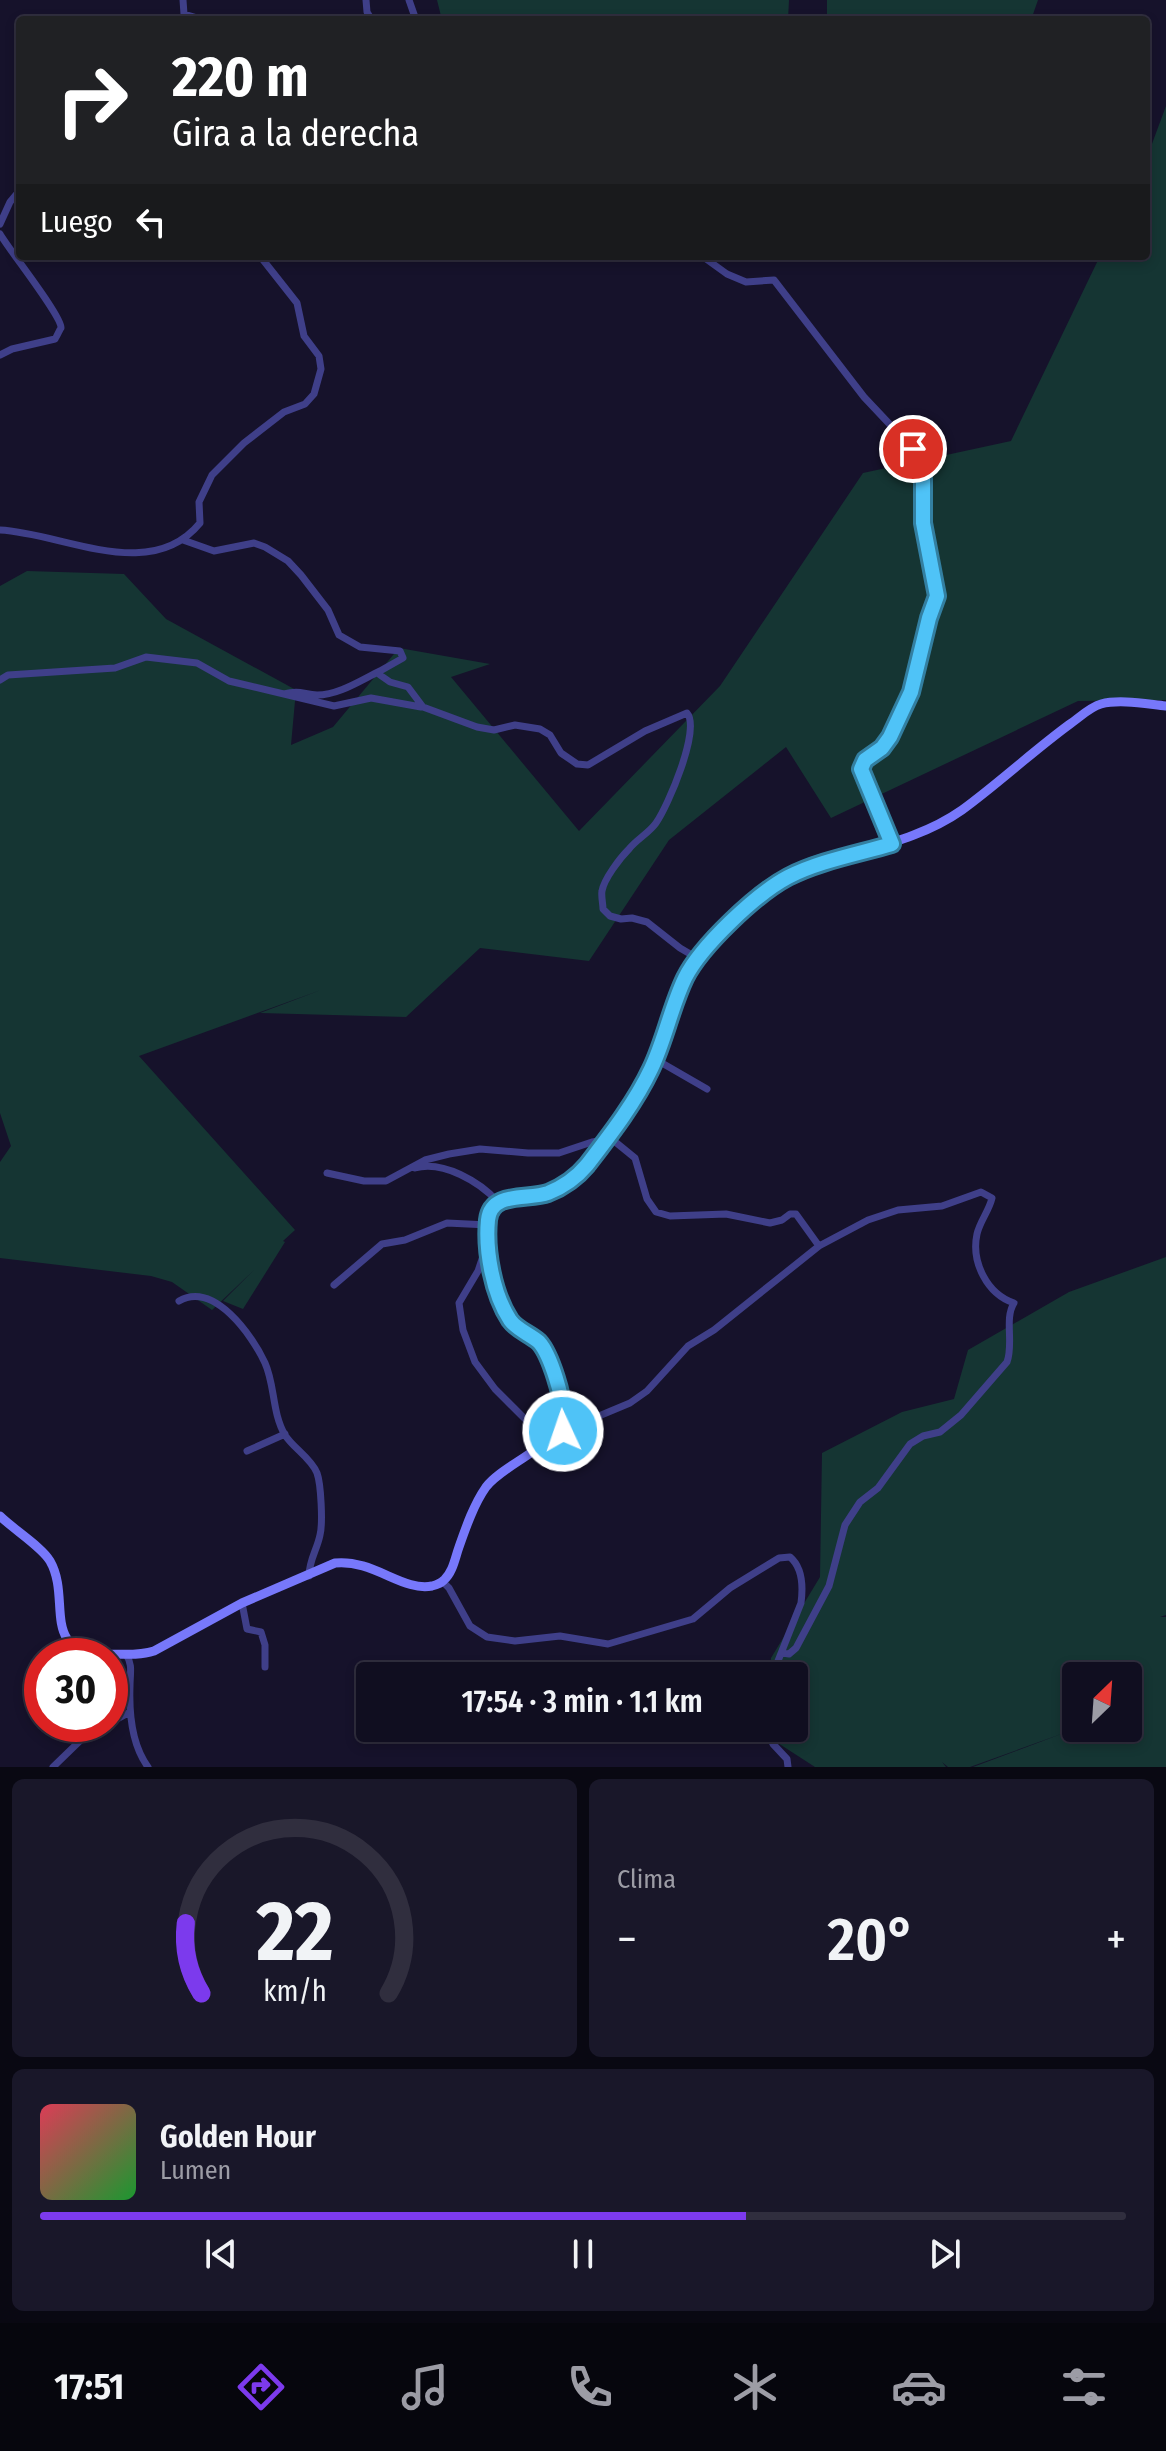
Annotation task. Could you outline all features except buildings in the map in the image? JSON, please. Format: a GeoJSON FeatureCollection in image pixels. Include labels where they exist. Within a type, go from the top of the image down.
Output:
{"type":"FeatureCollection","features":[{"type":"Feature","properties":{"kind":"street"},"geometry":{"type":"LineString","coordinates":[[183,0],[184,14],[191,16]]}},
{"type":"Feature","properties":{"kind":"street"},"geometry":{"type":"LineString","coordinates":[[0,224],[16,195]]}},
{"type":"Feature","properties":{"kind":"street"},"geometry":{"type":"LineString","coordinates":[[0,234],[16,260]]}},
{"type":"Feature","properties":{"kind":"street"},"geometry":{"type":"LineString","coordinates":[[0,355],[31,344],[47,343],[55,339],[61,328],[50,305],[16,260]]}},
{"type":"Feature","properties":{"kind":"street"},"geometry":{"type":"LineString","coordinates":[[0,530],[85,548],[134,553],[169,547],[183,540],[200,523],[199,502],[212,475],[244,443],[284,412],[305,404],[317,386],[321,369],[319,356],[304,336],[297,303],[263,260]]}},
{"type":"Feature","properties":{"kind":"street"},"geometry":{"type":"LineString","coordinates":[[708,260],[727,274],[746,282],[774,280],[864,397],[913,449],[923,479],[925,535],[937,583],[937,596],[911,692],[890,737],[882,748],[865,760],[861,769],[892,844]]}},
{"type":"Feature","properties":{"kind":"street"},"geometry":{"type":"LineString","coordinates":[[183,540],[214,551],[254,543],[288,561],[328,610],[339,635],[360,647],[393,649],[402,654],[403,658],[340,690],[316,695],[299,690],[282,694]]}},
{"type":"Feature","properties":{"kind":"street"},"geometry":{"type":"LineString","coordinates":[[0,680],[8,675],[115,668],[146,657],[197,663],[229,681],[334,706],[371,698],[423,707],[477,727],[494,730],[515,725],[540,729],[550,735],[568,759],[588,765],[645,731],[687,713],[691,717],[692,727],[689,742],[656,823],[628,849],[602,890],[603,909],[610,916],[647,922],[697,958]]}},
{"type":"Feature","properties":{"kind":"street"},"geometry":{"type":"LineString","coordinates":[[380,671],[382,678],[408,687],[423,707]]}},
{"type":"Feature","properties":{"kind":"street"},"geometry":{"type":"LineString","coordinates":[[550,1436],[561,1421],[562,1410],[548,1357],[541,1344],[508,1316],[495,1280],[489,1242],[490,1212],[498,1202],[546,1194],[583,1170],[635,1098],[655,1059],[684,981],[697,958],[751,904],[784,879],[922,832],[961,810],[1097,705],[1141,703],[1166,706]]}},
{"type":"Feature","properties":{"kind":"street"},"geometry":{"type":"LineString","coordinates":[[655,1059],[707,1089]]}},
{"type":"Feature","properties":{"kind":"street"},"geometry":{"type":"LineString","coordinates":[[327,1173],[380,1182],[436,1156],[480,1149],[559,1153],[607,1138]]}},
{"type":"Feature","properties":{"kind":"street"},"geometry":{"type":"LineString","coordinates":[[607,1138],[635,1158],[647,1199],[656,1212],[670,1216],[726,1214],[770,1223],[796,1214],[819,1246]]}},
{"type":"Feature","properties":{"kind":"street"},"geometry":{"type":"LineString","coordinates":[[408,1170],[430,1166],[454,1172],[485,1188],[498,1202]]}},
{"type":"Feature","properties":{"kind":"street"},"geometry":{"type":"LineString","coordinates":[[128,1654],[144,1654],[170,1643],[242,1603],[335,1563],[351,1562],[372,1568],[413,1586],[429,1587],[443,1582],[487,1487],[500,1473],[550,1436],[630,1403],[647,1391],[688,1346],[714,1330],[819,1246],[868,1220],[898,1210],[942,1206],[981,1192],[992,1198],[976,1238],[977,1256],[989,1288],[1014,1303],[1010,1309],[1011,1352],[1007,1362],[961,1415],[940,1432],[923,1436],[910,1444],[878,1488],[860,1502],[845,1525],[829,1586],[820,1605],[796,1648],[789,1654],[782,1653]]}},
{"type":"Feature","properties":{"kind":"street"},"geometry":{"type":"LineString","coordinates":[[334,1285],[382,1244],[405,1240],[447,1223],[488,1225]]}},
{"type":"Feature","properties":{"kind":"street"},"geometry":{"type":"LineString","coordinates":[[489,1242],[478,1271],[461,1298],[459,1318],[475,1362],[488,1380],[515,1412],[550,1436]]}},
{"type":"Feature","properties":{"kind":"street"},"geometry":{"type":"LineString","coordinates":[[179,1301],[188,1296],[214,1301],[252,1342],[265,1363],[285,1434],[317,1472],[322,1524],[309,1562],[309,1576]]}},
{"type":"Feature","properties":{"kind":"street"},"geometry":{"type":"LineString","coordinates":[[247,1451],[285,1434]]}},
{"type":"Feature","properties":{"kind":"street"},"geometry":{"type":"LineString","coordinates":[[0,1516],[51,1563],[57,1585],[60,1620],[68,1638]]}},
{"type":"Feature","properties":{"kind":"street"},"geometry":{"type":"LineString","coordinates":[[443,1582],[470,1626],[487,1637],[515,1641],[560,1636],[608,1644],[693,1619],[730,1588],[779,1558],[790,1557],[797,1563],[803,1591],[797,1616],[778,1662]]}},
{"type":"Feature","properties":{"kind":"street"},"geometry":{"type":"LineString","coordinates":[[242,1603],[247,1629],[261,1632],[265,1645],[265,1667]]}},
{"type":"Feature","properties":{"kind":"street"},"geometry":{"type":"LineString","coordinates":[[132,1670],[144,1654]]}},
{"type":"Feature","properties":{"kind":"street"},"geometry":{"type":"LineString","coordinates":[[128,1659],[132,1670],[130,1712],[133,1735],[148,1767]]}},
{"type":"Feature","properties":{"kind":"street"},"geometry":{"type":"LineString","coordinates":[[53,1767],[79,1742]]}},
{"type":"Feature","properties":{"kind":"street"},"geometry":{"type":"LineString","coordinates":[[772,1742],[787,1759],[788,1767]]}},
{"type":"Feature","properties":{"kind":"green space"},"geometry":{"type":"Polygon","coordinates":[[[437,0],[789,0],[788,16],[441,16],[437,0]]]}},
{"type":"Feature","properties":{"kind":"green space"},"geometry":{"type":"Polygon","coordinates":[[[827,0],[1038,0],[1032,16],[827,16],[827,0]]]}},
{"type":"Feature","properties":{"kind":"green space"},"geometry":{"type":"Polygon","coordinates":[[[1166,106],[1166,700],[1078,701],[831,818],[786,747],[669,840],[589,961],[480,948],[406,1017],[260,1013],[321,990],[139,1056],[295,1230],[283,1241],[243,1309],[223,1301],[254,1270],[212,1310],[172,1282],[151,1276],[0,1258],[0,1162],[11,1146],[0,1113],[0,586],[27,571],[124,574],[166,619],[296,690],[291,745],[333,727],[399,648],[490,664],[451,677],[579,831],[720,686],[863,473],[1011,441],[1098,260],[1150,260],[1150,149],[1166,106]]]}},
{"type":"Feature","properties":{"kind":"green space"},"geometry":{"type":"Polygon","coordinates":[[[1166,1257],[1166,1615],[1160,1617],[1166,1617],[1166,1767],[973,1767],[1062,1734],[1062,1742],[1142,1742],[1142,1662],[1062,1662],[1062,1734],[970,1767],[948,1767],[942,1762],[946,1767],[815,1767],[776,1742],[808,1742],[808,1662],[771,1662],[820,1577],[822,1453],[902,1412],[954,1399],[968,1350],[1069,1292],[1166,1257]]]}},
{"type":"Feature","properties":{"kind":"route"},"geometry":{"type":"LineString","coordinates":[[563,1431],[553,1432],[561,1421],[562,1405],[548,1357],[541,1344],[512,1322],[500,1297],[491,1265],[488,1217],[498,1202],[546,1194],[575,1177],[588,1163],[621,1120],[650,1072],[675,1002],[693,964],[751,904],[793,875],[892,844],[861,769],[865,760],[882,748],[890,737],[911,692],[937,596],[937,583],[923,523],[923,479],[913,449]]}}]}
